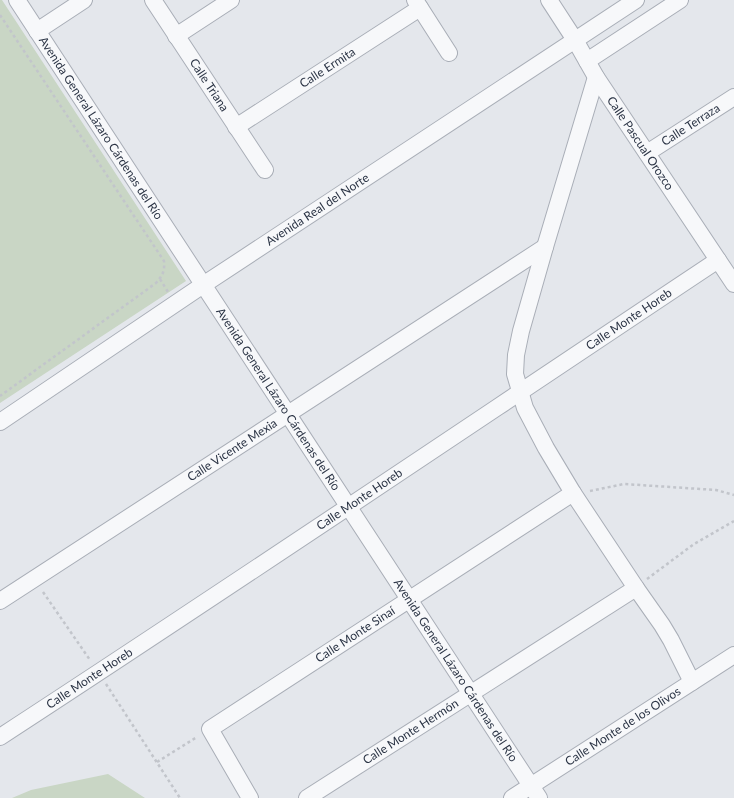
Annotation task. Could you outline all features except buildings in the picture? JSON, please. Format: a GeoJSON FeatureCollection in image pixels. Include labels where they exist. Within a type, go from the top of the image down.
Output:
{"type":"FeatureCollection","features":[{"type":"Feature","properties":{"kind":"street"},"geometry":{"type":"LineString","coordinates":[[37,31],[84,0]]}},
{"type":"Feature","properties":{"kind":"street","name":"Calle Triana"},"geometry":{"type":"LineString","coordinates":[[153,0],[265,170]]}},
{"type":"Feature","properties":{"kind":"street"},"geometry":{"type":"LineString","coordinates":[[176,36],[231,0]]}},
{"type":"Feature","properties":{"kind":"street","name":"Calle Pascual Orozco"},"geometry":{"type":"LineString","coordinates":[[549,0],[588,61],[596,77],[734,284]]}},
{"type":"Feature","properties":{"kind":"street","name":"Avenida Real del Norte"},"geometry":{"type":"LineString","coordinates":[[0,422],[203,285],[636,0]]}},
{"type":"Feature","properties":{"kind":"street"},"geometry":{"type":"LineString","coordinates":[[588,61],[680,0]]}},
{"type":"Feature","properties":{"kind":"street","name":"Avenida General Lázaro Cárdenas del Río"},"geometry":{"type":"LineString","coordinates":[[22,2],[37,31],[535,792]]}},
{"type":"Feature","properties":{"kind":"street"},"geometry":{"type":"LineString","coordinates":[[417,4],[449,53]]}},
{"type":"Feature","properties":{"kind":"street","name":"Calle Ermita"},"geometry":{"type":"LineString","coordinates":[[236,128],[417,4]]}},
{"type":"Feature","properties":{"kind":"street"},"geometry":{"type":"LineString","coordinates":[[596,77],[544,247],[521,330],[516,356],[515,374],[520,392],[534,427],[574,493],[671,640],[692,682]]}},
{"type":"Feature","properties":{"kind":"street","name":"Calle Terraza"},"geometry":{"type":"LineString","coordinates":[[647,153],[732,104]]}},
{"type":"Feature","properties":{"kind":"street","name":"Calle Vicente Mexia"},"geometry":{"type":"LineString","coordinates":[[0,602],[544,247]]}},
{"type":"Feature","properties":{"kind":"street","name":"Calle Monte Horeb"},"geometry":{"type":"LineString","coordinates":[[0,737],[349,508],[718,260]]}},
{"type":"Feature","properties":{"kind":"street","name":"Calle Monte Sinaí"},"geometry":{"type":"LineString","coordinates":[[210,729],[574,493]]}},
{"type":"Feature","properties":{"kind":"street","name":"Calle Monte Hermón"},"geometry":{"type":"LineString","coordinates":[[307,798],[636,588]]}},
{"type":"Feature","properties":{"kind":"street","name":"Calle Monte de los Olivos"},"geometry":{"type":"LineString","coordinates":[[512,798],[535,792],[692,682],[734,655]]}},
{"type":"Feature","properties":{"kind":"street"},"geometry":{"type":"LineString","coordinates":[[210,729],[250,798]]}},
{"type":"Feature","properties":{"kind":"path"},"geometry":{"type":"LineString","coordinates":[[0,15],[164,262],[165,267],[163,275],[156,283],[0,396]]}},
{"type":"Feature","properties":{"kind":"path"},"geometry":{"type":"LineString","coordinates":[[574,493],[587,492],[624,484],[716,490],[734,495]]}},
{"type":"Feature","properties":{"kind":"path"},"geometry":{"type":"LineString","coordinates":[[636,588],[694,544],[734,521]]}},
{"type":"Feature","properties":{"kind":"path"},"geometry":{"type":"LineString","coordinates":[[35,579],[99,673],[180,798]]}},
{"type":"Feature","properties":{"kind":"path"},"geometry":{"type":"LineString","coordinates":[[157,762],[210,729]]}},
{"type":"Feature","properties":{"kind":"green space"},"geometry":{"type":"Polygon","coordinates":[[[0,0],[2,0],[186,281],[0,403],[0,0]]]}},
{"type":"Feature","properties":{"kind":"green space"},"geometry":{"type":"Polygon","coordinates":[[[108,774],[145,798],[12,798],[31,790],[108,774]]]}}]}
